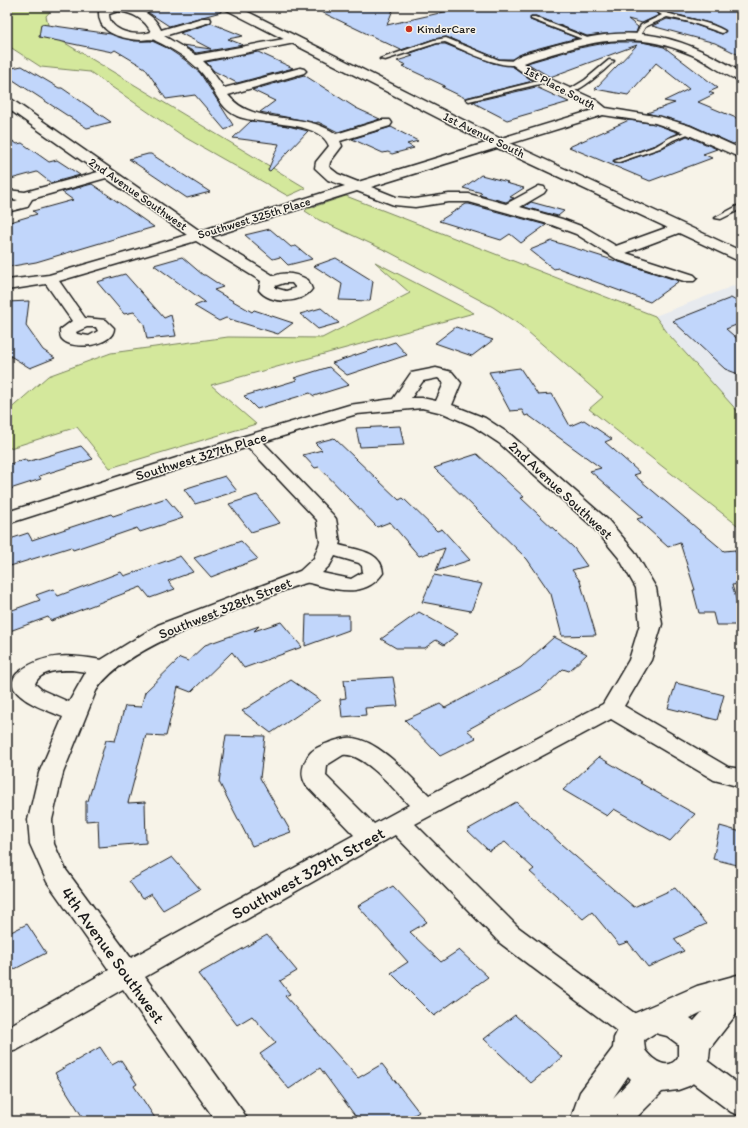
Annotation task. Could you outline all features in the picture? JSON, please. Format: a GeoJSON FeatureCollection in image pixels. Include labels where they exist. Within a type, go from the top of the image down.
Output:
{"type":"FeatureCollection","features":[{"type":"Feature","properties":{"kind":"main road","name":"1st Avenue South"},"geometry":{"type":"LineString","coordinates":[[229,7],[500,144],[741,258]]}},
{"type":"Feature","properties":{"kind":"main road"},"geometry":{"type":"LineString","coordinates":[[586,1121],[591,1102],[640,1033],[708,995],[739,988]]}},
{"type":"Feature","properties":{"kind":"main road"},"geometry":{"type":"LineString","coordinates":[[640,1033],[633,1060],[641,1069],[658,1076],[674,1077],[685,1073],[693,1055],[739,988]]}},
{"type":"Feature","properties":{"kind":"main road"},"geometry":{"type":"LineString","coordinates":[[640,1033],[676,1024],[685,1030],[693,1055]]}},
{"type":"Feature","properties":{"kind":"main road"},"geometry":{"type":"LineString","coordinates":[[609,1121],[614,1119],[643,1088],[658,1076]]}},
{"type":"Feature","properties":{"kind":"street"},"geometry":{"type":"LineString","coordinates":[[206,20],[155,35],[194,59],[206,70],[229,105],[238,112],[250,116],[310,127],[325,133],[333,139],[336,146],[323,162],[322,170],[330,176],[356,187],[400,202],[415,203],[449,198],[465,198],[509,208],[574,228],[614,252],[689,278]]}},
{"type":"Feature","properties":{"kind":"street"},"geometry":{"type":"LineString","coordinates":[[516,63],[587,40],[618,35],[637,36],[690,48],[703,54],[741,77]]}},
{"type":"Feature","properties":{"kind":"street"},"geometry":{"type":"LineString","coordinates":[[194,59],[295,40]]}},
{"type":"Feature","properties":{"kind":"street","name":"1st Place South"},"geometry":{"type":"LineString","coordinates":[[516,63],[546,81],[592,103],[602,112],[657,120],[692,131],[741,154]]}},
{"type":"Feature","properties":{"kind":"street"},"geometry":{"type":"LineString","coordinates":[[220,93],[300,71]]}},
{"type":"Feature","properties":{"kind":"street","name":"2nd Avenue Southwest"},"geometry":{"type":"LineString","coordinates":[[7,102],[198,236],[271,282]]}},
{"type":"Feature","properties":{"kind":"street","name":"Southwest 325th Place"},"geometry":{"type":"LineString","coordinates":[[7,285],[50,279],[198,236],[602,112]]}},
{"type":"Feature","properties":{"kind":"street"},"geometry":{"type":"LineString","coordinates":[[333,139],[386,123]]}},
{"type":"Feature","properties":{"kind":"street"},"geometry":{"type":"LineString","coordinates":[[7,194],[23,197],[108,173]]}},
{"type":"Feature","properties":{"kind":"street"},"geometry":{"type":"LineString","coordinates":[[509,208],[538,190]]}},
{"type":"Feature","properties":{"kind":"street"},"geometry":{"type":"LineString","coordinates":[[7,208],[22,204],[25,199],[23,197]]}},
{"type":"Feature","properties":{"kind":"street"},"geometry":{"type":"LineString","coordinates":[[614,252],[679,228]]}},
{"type":"Feature","properties":{"kind":"street"},"geometry":{"type":"LineString","coordinates":[[50,279],[81,323]]}},
{"type":"Feature","properties":{"kind":"street"},"geometry":{"type":"LineString","coordinates":[[398,404],[417,377],[435,373],[447,376],[453,382],[445,409]]}},
{"type":"Feature","properties":{"kind":"street","name":"Southwest 327th Place"},"geometry":{"type":"LineString","coordinates":[[7,518],[251,440],[355,409],[422,403],[445,409]]}},
{"type":"Feature","properties":{"kind":"street","name":"2nd Avenue Southwest"},"geometry":{"type":"LineString","coordinates":[[445,409],[479,422],[505,439],[601,524],[628,556],[646,588],[651,624],[640,660],[611,709]]}},
{"type":"Feature","properties":{"kind":"street"},"geometry":{"type":"LineString","coordinates":[[251,440],[326,519],[330,542],[327,548],[366,559],[371,563],[373,568],[373,574],[363,582],[346,585],[307,575]]}},
{"type":"Feature","properties":{"kind":"street","name":"Southwest 328th Street"},"geometry":{"type":"LineString","coordinates":[[51,773],[93,678],[105,668],[165,630],[307,575],[324,561],[327,548]]}},
{"type":"Feature","properties":{"kind":"street"},"geometry":{"type":"LineString","coordinates":[[76,714],[34,695],[24,686],[24,679],[39,667],[68,661],[105,668]]}},
{"type":"Feature","properties":{"kind":"street"},"geometry":{"type":"LineString","coordinates":[[611,709],[722,774],[741,778]]}},
{"type":"Feature","properties":{"kind":"street","name":"Southwest 329th Street"},"geometry":{"type":"LineString","coordinates":[[7,1041],[398,822],[611,709]]}},
{"type":"Feature","properties":{"kind":"street"},"geometry":{"type":"LineString","coordinates":[[371,837],[314,779],[314,764],[321,756],[338,747],[358,748],[376,760],[426,807]]}},
{"type":"Feature","properties":{"kind":"street","name":"4th Avenue Southwest"},"geometry":{"type":"LineString","coordinates":[[51,773],[40,820],[42,844],[56,875],[233,1121]]}},
{"type":"Feature","properties":{"kind":"street"},"geometry":{"type":"LineString","coordinates":[[398,822],[509,935],[640,1033]]}},
{"type":"Feature","properties":{"kind":"street"},"geometry":{"type":"LineString","coordinates":[[693,1055],[741,1103]]}},
{"type":"Feature","properties":{"kind":"lane"},"geometry":{"type":"LineString","coordinates":[[652,7],[666,15],[722,30]]}},
{"type":"Feature","properties":{"kind":"lane"},"geometry":{"type":"LineString","coordinates":[[637,36],[643,26],[666,15]]}},
{"type":"Feature","properties":{"kind":"lane"},"geometry":{"type":"LineString","coordinates":[[533,18],[587,40]]}},
{"type":"Feature","properties":{"kind":"lane"},"geometry":{"type":"LineString","coordinates":[[383,59],[436,41],[446,40],[498,62],[516,63]]}},
{"type":"Feature","properties":{"kind":"lane"},"geometry":{"type":"LineString","coordinates":[[569,92],[587,81],[611,61]]}},
{"type":"Feature","properties":{"kind":"lane"},"geometry":{"type":"LineString","coordinates":[[469,99],[546,81]]}},
{"type":"Feature","properties":{"kind":"lane"},"geometry":{"type":"LineString","coordinates":[[617,161],[658,147],[671,139],[692,131]]}},
{"type":"Feature","properties":{"kind":"lane"},"geometry":{"type":"LineString","coordinates":[[719,218],[741,206]]}},
{"type":"Feature","properties":{"kind":"shaded area"},"geometry":{"type":"Polygon","coordinates":[[[741,283],[741,415],[670,336],[655,316],[741,283]]]}},
{"type":"Feature","properties":{"kind":"green space"},"geometry":{"type":"Polygon","coordinates":[[[7,7],[54,7],[46,16],[50,34],[306,188],[288,196],[186,138],[90,72],[41,67],[7,45],[7,7]]]}},
{"type":"Feature","properties":{"kind":"green space"},"geometry":{"type":"Polygon","coordinates":[[[346,196],[655,316],[670,336],[741,415],[741,528],[589,409],[603,397],[520,325],[493,307],[389,252],[319,220],[305,211],[346,196]]]}},
{"type":"Feature","properties":{"kind":"green space"},"geometry":{"type":"Polygon","coordinates":[[[375,262],[474,313],[211,385],[256,424],[110,468],[77,427],[7,449],[7,412],[48,376],[111,353],[228,337],[322,338],[410,293],[375,262]]]}},
{"type":"Feature","properties":{"kind":"building"},"geometry":{"type":"Polygon","coordinates":[[[134,7],[220,7],[221,12],[169,26],[146,11],[134,7]]]}},
{"type":"Feature","properties":{"kind":"building"},"geometry":{"type":"Polygon","coordinates":[[[311,7],[394,7],[387,25],[466,7],[648,7],[659,15],[642,23],[628,19],[638,27],[636,33],[587,36],[536,16],[531,16],[530,20],[577,38],[528,51],[512,59],[499,59],[446,37],[434,39],[401,50],[311,7]]]}},
{"type":"Feature","properties":{"kind":"building"},"geometry":{"type":"Polygon","coordinates":[[[657,7],[741,7],[741,56],[715,43],[652,26],[667,19],[690,23],[722,34],[726,31],[713,24],[670,13],[657,7]]]}},
{"type":"Feature","properties":{"kind":"building"},"geometry":{"type":"Polygon","coordinates":[[[211,23],[243,36],[228,39],[243,45],[196,53],[182,45],[211,49],[180,33],[211,23]]]}},
{"type":"Feature","properties":{"kind":"building"},"geometry":{"type":"Polygon","coordinates":[[[41,24],[111,34],[134,41],[152,41],[167,48],[185,60],[200,73],[233,125],[225,130],[195,95],[166,99],[145,68],[115,50],[112,52],[39,37],[41,24]]]}},
{"type":"Feature","properties":{"kind":"building"},"geometry":{"type":"Polygon","coordinates":[[[611,42],[642,42],[664,47],[718,88],[709,92],[714,94],[698,102],[741,120],[741,141],[733,144],[691,125],[647,113],[675,103],[664,101],[689,89],[656,63],[628,95],[595,89],[637,45],[550,77],[527,63],[579,48],[611,42]]]}},
{"type":"Feature","properties":{"kind":"building"},"geometry":{"type":"Polygon","coordinates":[[[437,44],[445,44],[493,63],[512,66],[533,81],[465,98],[442,87],[445,86],[402,66],[406,65],[397,61],[413,56],[408,54],[437,44]]]}},
{"type":"Feature","properties":{"kind":"building"},"geometry":{"type":"Polygon","coordinates":[[[258,52],[293,68],[237,83],[214,71],[206,62],[258,52]]]}},
{"type":"Feature","properties":{"kind":"building"},"geometry":{"type":"Polygon","coordinates":[[[22,66],[59,88],[62,88],[111,122],[87,128],[7,76],[7,69],[22,66]]]}},
{"type":"Feature","properties":{"kind":"building"},"geometry":{"type":"Polygon","coordinates":[[[304,75],[356,108],[380,119],[338,132],[318,122],[316,123],[260,112],[275,101],[252,90],[304,75]]]}},
{"type":"Feature","properties":{"kind":"building"},"geometry":{"type":"Polygon","coordinates":[[[536,87],[569,102],[507,120],[472,102],[536,87]]]}},
{"type":"Feature","properties":{"kind":"building"},"geometry":{"type":"Polygon","coordinates":[[[629,120],[655,124],[679,133],[655,145],[614,160],[614,162],[619,163],[660,149],[687,136],[717,149],[703,154],[712,158],[650,181],[569,147],[629,120]]]}},
{"type":"Feature","properties":{"kind":"building"},"geometry":{"type":"Polygon","coordinates":[[[251,121],[288,126],[308,131],[270,171],[268,170],[279,144],[233,138],[251,121]]]}},
{"type":"Feature","properties":{"kind":"building"},"geometry":{"type":"Polygon","coordinates":[[[391,127],[418,141],[407,144],[414,148],[392,154],[388,152],[383,153],[352,139],[391,127]]]}},
{"type":"Feature","properties":{"kind":"building"},"geometry":{"type":"Polygon","coordinates":[[[7,137],[17,144],[22,143],[49,162],[57,160],[80,175],[51,183],[37,172],[7,180],[7,137]]]}},
{"type":"Feature","properties":{"kind":"building"},"geometry":{"type":"Polygon","coordinates":[[[151,154],[210,192],[187,198],[129,159],[151,154]]]}},
{"type":"Feature","properties":{"kind":"building"},"geometry":{"type":"Polygon","coordinates":[[[481,175],[524,188],[510,197],[514,198],[506,202],[479,195],[482,193],[463,188],[481,175]]]}},
{"type":"Feature","properties":{"kind":"building"},"geometry":{"type":"Polygon","coordinates":[[[92,184],[154,227],[36,262],[7,267],[7,223],[37,214],[33,211],[73,200],[62,192],[92,184]]]}},
{"type":"Feature","properties":{"kind":"building"},"geometry":{"type":"Polygon","coordinates":[[[531,202],[564,211],[558,216],[524,207],[531,202]]]}},
{"type":"Feature","properties":{"kind":"building"},"geometry":{"type":"Polygon","coordinates":[[[466,204],[546,225],[521,243],[510,234],[501,240],[439,221],[466,204]]]}},
{"type":"Feature","properties":{"kind":"building"},"geometry":{"type":"Polygon","coordinates":[[[270,229],[291,247],[296,246],[312,259],[288,265],[280,257],[273,259],[245,235],[270,229]]]}},
{"type":"Feature","properties":{"kind":"building"},"geometry":{"type":"Polygon","coordinates":[[[552,241],[679,281],[650,302],[558,268],[554,269],[530,250],[552,241]]]}},
{"type":"Feature","properties":{"kind":"building"},"geometry":{"type":"Polygon","coordinates":[[[182,257],[203,275],[223,287],[214,290],[252,312],[254,310],[293,323],[278,334],[226,318],[219,321],[194,306],[205,302],[154,265],[182,257]]]}},
{"type":"Feature","properties":{"kind":"building"},"geometry":{"type":"Polygon","coordinates":[[[336,258],[373,281],[370,301],[339,300],[342,284],[314,266],[336,258]]]}},
{"type":"Feature","properties":{"kind":"building"},"geometry":{"type":"Polygon","coordinates":[[[125,274],[164,318],[171,315],[176,336],[147,339],[144,324],[134,312],[124,314],[97,282],[125,274]]]}},
{"type":"Feature","properties":{"kind":"building"},"geometry":{"type":"Polygon","coordinates":[[[731,298],[741,304],[741,323],[726,329],[741,342],[741,375],[725,369],[673,321],[731,298]]]}},
{"type":"Feature","properties":{"kind":"building"},"geometry":{"type":"Polygon","coordinates":[[[29,301],[26,326],[43,350],[55,358],[30,368],[7,354],[7,302],[29,301]]]}},
{"type":"Feature","properties":{"kind":"building"},"geometry":{"type":"Polygon","coordinates":[[[321,308],[339,323],[318,329],[300,314],[321,308]]]}},
{"type":"Feature","properties":{"kind":"building"},"geometry":{"type":"Polygon","coordinates":[[[456,327],[493,340],[472,356],[435,343],[456,327]]]}},
{"type":"Feature","properties":{"kind":"building"},"geometry":{"type":"Polygon","coordinates":[[[395,342],[407,355],[347,375],[332,363],[395,342]]]}},
{"type":"Feature","properties":{"kind":"building"},"geometry":{"type":"Polygon","coordinates":[[[329,367],[349,385],[314,396],[310,393],[257,409],[244,396],[297,380],[294,378],[329,367]]]}},
{"type":"Feature","properties":{"kind":"building"},"geometry":{"type":"Polygon","coordinates":[[[520,368],[538,395],[552,394],[570,426],[584,420],[612,439],[605,442],[640,473],[634,475],[724,551],[735,550],[741,568],[741,584],[732,585],[741,615],[741,625],[716,625],[713,613],[699,613],[693,590],[695,590],[680,543],[668,547],[637,519],[643,517],[590,471],[601,468],[528,415],[525,416],[522,410],[510,411],[489,372],[520,368]]]}},
{"type":"Feature","properties":{"kind":"building"},"geometry":{"type":"Polygon","coordinates":[[[400,426],[404,445],[360,447],[356,428],[400,426]]]}},
{"type":"Feature","properties":{"kind":"building"},"geometry":{"type":"Polygon","coordinates":[[[334,438],[399,500],[403,498],[437,531],[442,529],[470,560],[436,571],[445,548],[419,556],[390,522],[377,527],[319,467],[315,468],[303,455],[322,450],[315,443],[334,438]]]}},
{"type":"Feature","properties":{"kind":"building"},"geometry":{"type":"Polygon","coordinates":[[[81,446],[93,459],[39,476],[41,479],[7,490],[7,465],[25,459],[27,462],[81,446]]]}},
{"type":"Feature","properties":{"kind":"building"},"geometry":{"type":"Polygon","coordinates":[[[477,454],[524,497],[521,498],[574,548],[587,566],[572,570],[580,581],[596,635],[562,636],[551,594],[527,559],[434,468],[477,454]]]}},
{"type":"Feature","properties":{"kind":"building"},"geometry":{"type":"Polygon","coordinates":[[[225,476],[237,491],[195,504],[184,489],[225,476]]]}},
{"type":"Feature","properties":{"kind":"building"},"geometry":{"type":"Polygon","coordinates":[[[257,495],[280,523],[251,532],[229,504],[257,495]]]}},
{"type":"Feature","properties":{"kind":"building"},"geometry":{"type":"Polygon","coordinates":[[[166,498],[183,518],[140,532],[137,528],[73,550],[71,547],[7,567],[7,540],[28,533],[32,540],[111,514],[113,516],[166,498]]]}},
{"type":"Feature","properties":{"kind":"building"},"geometry":{"type":"Polygon","coordinates":[[[241,541],[258,559],[211,577],[194,558],[241,541]]]}},
{"type":"Feature","properties":{"kind":"building"},"geometry":{"type":"Polygon","coordinates":[[[180,556],[193,572],[168,581],[175,589],[150,598],[141,587],[51,621],[48,617],[7,632],[7,612],[40,600],[36,595],[53,589],[58,596],[121,572],[124,576],[180,556]]]}},
{"type":"Feature","properties":{"kind":"building"},"geometry":{"type":"Polygon","coordinates":[[[434,575],[482,584],[471,611],[422,602],[434,575]]]}},
{"type":"Feature","properties":{"kind":"building"},"geometry":{"type":"Polygon","coordinates":[[[419,612],[458,634],[444,645],[436,640],[425,648],[396,648],[381,639],[419,612]]]}},
{"type":"Feature","properties":{"kind":"building"},"geometry":{"type":"Polygon","coordinates":[[[306,615],[349,615],[349,630],[305,646],[306,615]]]}},
{"type":"Feature","properties":{"kind":"building"},"geometry":{"type":"Polygon","coordinates":[[[281,622],[302,647],[244,668],[232,652],[191,692],[178,687],[166,736],[146,735],[128,803],[145,802],[146,843],[99,847],[98,820],[86,821],[86,801],[88,801],[106,740],[115,741],[125,706],[141,707],[145,692],[180,658],[188,661],[205,645],[259,626],[254,631],[281,622]]]}},
{"type":"Feature","properties":{"kind":"building"},"geometry":{"type":"Polygon","coordinates":[[[554,637],[587,654],[569,671],[563,669],[542,689],[467,730],[476,738],[440,756],[405,720],[440,704],[445,708],[521,667],[554,637]]]}},
{"type":"Feature","properties":{"kind":"building"},"geometry":{"type":"Polygon","coordinates":[[[393,677],[398,706],[365,708],[366,715],[342,717],[340,699],[346,698],[344,680],[393,677]]]}},
{"type":"Feature","properties":{"kind":"building"},"geometry":{"type":"Polygon","coordinates":[[[291,680],[320,700],[271,733],[242,711],[291,680]]]}},
{"type":"Feature","properties":{"kind":"building"},"geometry":{"type":"Polygon","coordinates":[[[676,683],[724,695],[717,720],[668,708],[676,683]]]}},
{"type":"Feature","properties":{"kind":"building"},"geometry":{"type":"Polygon","coordinates":[[[226,735],[265,736],[260,778],[291,832],[252,846],[219,782],[226,735]]]}},
{"type":"Feature","properties":{"kind":"building"},"geometry":{"type":"Polygon","coordinates":[[[599,757],[642,782],[640,783],[695,814],[670,841],[614,809],[607,816],[563,790],[599,757]]]}},
{"type":"Feature","properties":{"kind":"building"},"geometry":{"type":"Polygon","coordinates":[[[516,802],[561,844],[634,907],[675,888],[706,924],[674,939],[684,951],[648,967],[628,942],[619,945],[592,912],[583,919],[530,872],[534,869],[505,842],[489,851],[467,830],[516,802]]]}},
{"type":"Feature","properties":{"kind":"building"},"geometry":{"type":"Polygon","coordinates":[[[720,826],[741,832],[741,866],[713,859],[720,826]]]}},
{"type":"Feature","properties":{"kind":"building"},"geometry":{"type":"Polygon","coordinates":[[[172,857],[200,889],[163,910],[151,894],[142,899],[129,881],[172,857]]]}},
{"type":"Feature","properties":{"kind":"building"},"geometry":{"type":"Polygon","coordinates":[[[393,886],[427,922],[410,932],[441,962],[459,950],[488,977],[434,1016],[391,973],[408,962],[358,906],[393,886]]]}},
{"type":"Feature","properties":{"kind":"building"},"geometry":{"type":"Polygon","coordinates":[[[27,924],[46,953],[7,973],[7,934],[27,924]]]}},
{"type":"Feature","properties":{"kind":"building"},"geometry":{"type":"Polygon","coordinates":[[[267,935],[297,971],[280,981],[290,994],[285,996],[358,1078],[382,1064],[419,1112],[404,1121],[359,1121],[320,1068],[289,1089],[260,1054],[276,1043],[252,1016],[237,1025],[198,974],[267,935]]]}},
{"type":"Feature","properties":{"kind":"building"},"geometry":{"type":"Polygon","coordinates":[[[515,1015],[562,1057],[531,1083],[484,1039],[515,1015]]]}},
{"type":"Feature","properties":{"kind":"building"},"geometry":{"type":"Polygon","coordinates":[[[100,1047],[112,1065],[121,1060],[137,1084],[134,1086],[157,1121],[85,1121],[55,1073],[100,1047]]]}},
{"type":"Feature","properties":{"kind":"place","name":"KinderCare"},"geometry":{"type":"Point","coordinates":[409,29]}}]}
